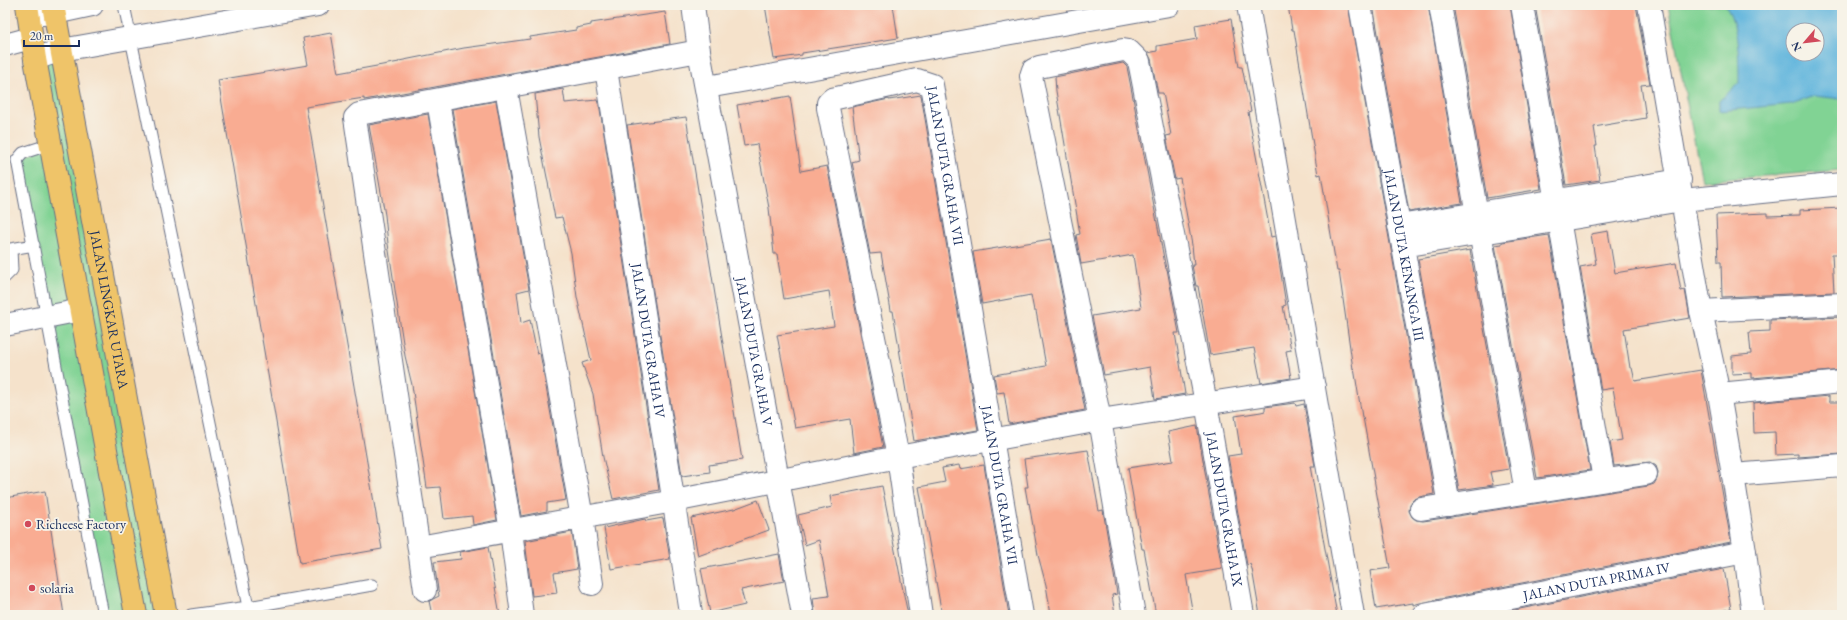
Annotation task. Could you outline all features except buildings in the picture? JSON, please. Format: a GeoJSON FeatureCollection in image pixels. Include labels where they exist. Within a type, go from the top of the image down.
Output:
{"type":"FeatureCollection","features":[{"type":"Feature","properties":{"kind":"main road","name":"JALAN LINGKAR UTARA"},"geometry":{"type":"LineString","coordinates":[[59,9],[69,49],[166,615]]}},
{"type":"Feature","properties":{"kind":"main road","name":"JALAN LINGKAR UTARA"},"geometry":{"type":"LineString","coordinates":[[28,10],[31,38],[136,615]]}},
{"type":"Feature","properties":{"kind":"street"},"geometry":{"type":"LineString","coordinates":[[28,10],[59,9],[92,5]]}},
{"type":"Feature","properties":{"kind":"street"},"geometry":{"type":"LineString","coordinates":[[35,59],[69,49],[318,5]]}},
{"type":"Feature","properties":{"kind":"street","name":"JALAN DUTA GRAHA V"},"geometry":{"type":"LineString","coordinates":[[693,5],[699,51],[803,615]]}},
{"type":"Feature","properties":{"kind":"street"},"geometry":{"type":"LineString","coordinates":[[707,88],[1169,5]]}},
{"type":"Feature","properties":{"kind":"street"},"geometry":{"type":"LineString","coordinates":[[1248,5],[1353,615]]}},
{"type":"Feature","properties":{"kind":"street","name":"JALAN DUTA KENANGA III"},"geometry":{"type":"LineString","coordinates":[[1360,5],[1449,505]]}},
{"type":"Feature","properties":{"kind":"street"},"geometry":{"type":"LineString","coordinates":[[1440,5],[1526,492]]}},
{"type":"Feature","properties":{"kind":"street"},"geometry":{"type":"LineString","coordinates":[[1522,5],[1604,480]]}},
{"type":"Feature","properties":{"kind":"street"},"geometry":{"type":"LineString","coordinates":[[1649,5],[1701,312],[1719,394],[1733,475],[1746,552],[1753,615]]}},
{"type":"Feature","properties":{"kind":"street"},"geometry":{"type":"LineString","coordinates":[[5,45],[31,38]]}},
{"type":"Feature","properties":{"kind":"street","name":"JALAN DUTA GRAHA IX"},"geometry":{"type":"LineString","coordinates":[[1100,420],[1031,76],[1033,70],[1039,67],[1123,50],[1129,51],[1139,60],[1206,403],[1243,615]]}},
{"type":"Feature","properties":{"kind":"street"},"geometry":{"type":"LineString","coordinates":[[425,590],[355,118],[359,114],[438,101],[699,51]]}},
{"type":"Feature","properties":{"kind":"street","name":"JALAN DUTA GRAHA IV"},"geometry":{"type":"LineString","coordinates":[[606,69],[674,501],[690,613]]}},
{"type":"Feature","properties":{"kind":"street","name":"JALAN DUTA GRAHA VII"},"geometry":{"type":"LineString","coordinates":[[898,457],[828,103],[832,99],[917,80],[932,85],[994,440],[1022,615]]}},
{"type":"Feature","properties":{"kind":"street"},"geometry":{"type":"LineString","coordinates":[[506,88],[582,518],[592,584]]}},
{"type":"Feature","properties":{"kind":"street"},"geometry":{"type":"LineString","coordinates":[[438,101],[511,531],[522,615]]}},
{"type":"Feature","properties":{"kind":"street"},"geometry":{"type":"LineString","coordinates":[[1401,236],[1681,190],[1842,184]]}},
{"type":"Feature","properties":{"kind":"street"},"geometry":{"type":"LineString","coordinates":[[1701,312],[1842,304]]}},
{"type":"Feature","properties":{"kind":"street"},"geometry":{"type":"LineString","coordinates":[[5,325],[47,318],[81,310]]}},
{"type":"Feature","properties":{"kind":"street"},"geometry":{"type":"LineString","coordinates":[[1719,394],[1842,382]]}},
{"type":"Feature","properties":{"kind":"street"},"geometry":{"type":"LineString","coordinates":[[419,547],[674,501],[898,457],[1100,420],[1314,387]]}},
{"type":"Feature","properties":{"kind":"street"},"geometry":{"type":"LineString","coordinates":[[1100,420],[1134,615]]}},
{"type":"Feature","properties":{"kind":"street"},"geometry":{"type":"LineString","coordinates":[[898,457],[921,615]]}},
{"type":"Feature","properties":{"kind":"street"},"geometry":{"type":"LineString","coordinates":[[1733,475],[1842,466]]}},
{"type":"Feature","properties":{"kind":"street"},"geometry":{"type":"LineString","coordinates":[[1421,509],[1646,474]]}},
{"type":"Feature","properties":{"kind":"street","name":"JALAN DUTA PRIMA IV"},"geometry":{"type":"LineString","coordinates":[[1424,615],[1746,552]]}},
{"type":"Feature","properties":{"kind":"lane"},"geometry":{"type":"LineString","coordinates":[[124,5],[125,40],[248,607]]}},
{"type":"Feature","properties":{"kind":"lane"},"geometry":{"type":"LineString","coordinates":[[51,144],[22,153],[17,160],[103,615]]}},
{"type":"Feature","properties":{"kind":"lane"},"geometry":{"type":"LineString","coordinates":[[5,277],[12,270],[8,250],[34,245]]}},
{"type":"Feature","properties":{"kind":"lane"},"geometry":{"type":"LineString","coordinates":[[195,615],[372,585]]}},
{"type":"Feature","properties":{"kind":"green space"},"geometry":{"type":"Polygon","coordinates":[[[1668,5],[1842,5],[1842,170],[1702,181],[1668,5]]]}},
{"type":"Feature","properties":{"kind":"green space"},"geometry":{"type":"Polygon","coordinates":[[[61,50],[164,615],[103,615],[17,160],[51,144],[35,59],[61,50]]]}},
{"type":"Feature","properties":{"kind":"water"},"geometry":{"type":"Polygon","coordinates":[[[1726,5],[1842,5],[1842,99],[1814,96],[1791,104],[1719,111],[1719,101],[1739,83],[1739,63],[1734,24],[1726,5]]]}},
{"type":"Feature","properties":{"kind":"place","name":"Richeese Factory"},"geometry":{"type":"Point","coordinates":[28,524]}},
{"type":"Feature","properties":{"kind":"place","name":"solaria"},"geometry":{"type":"Point","coordinates":[32,588]}}]}
